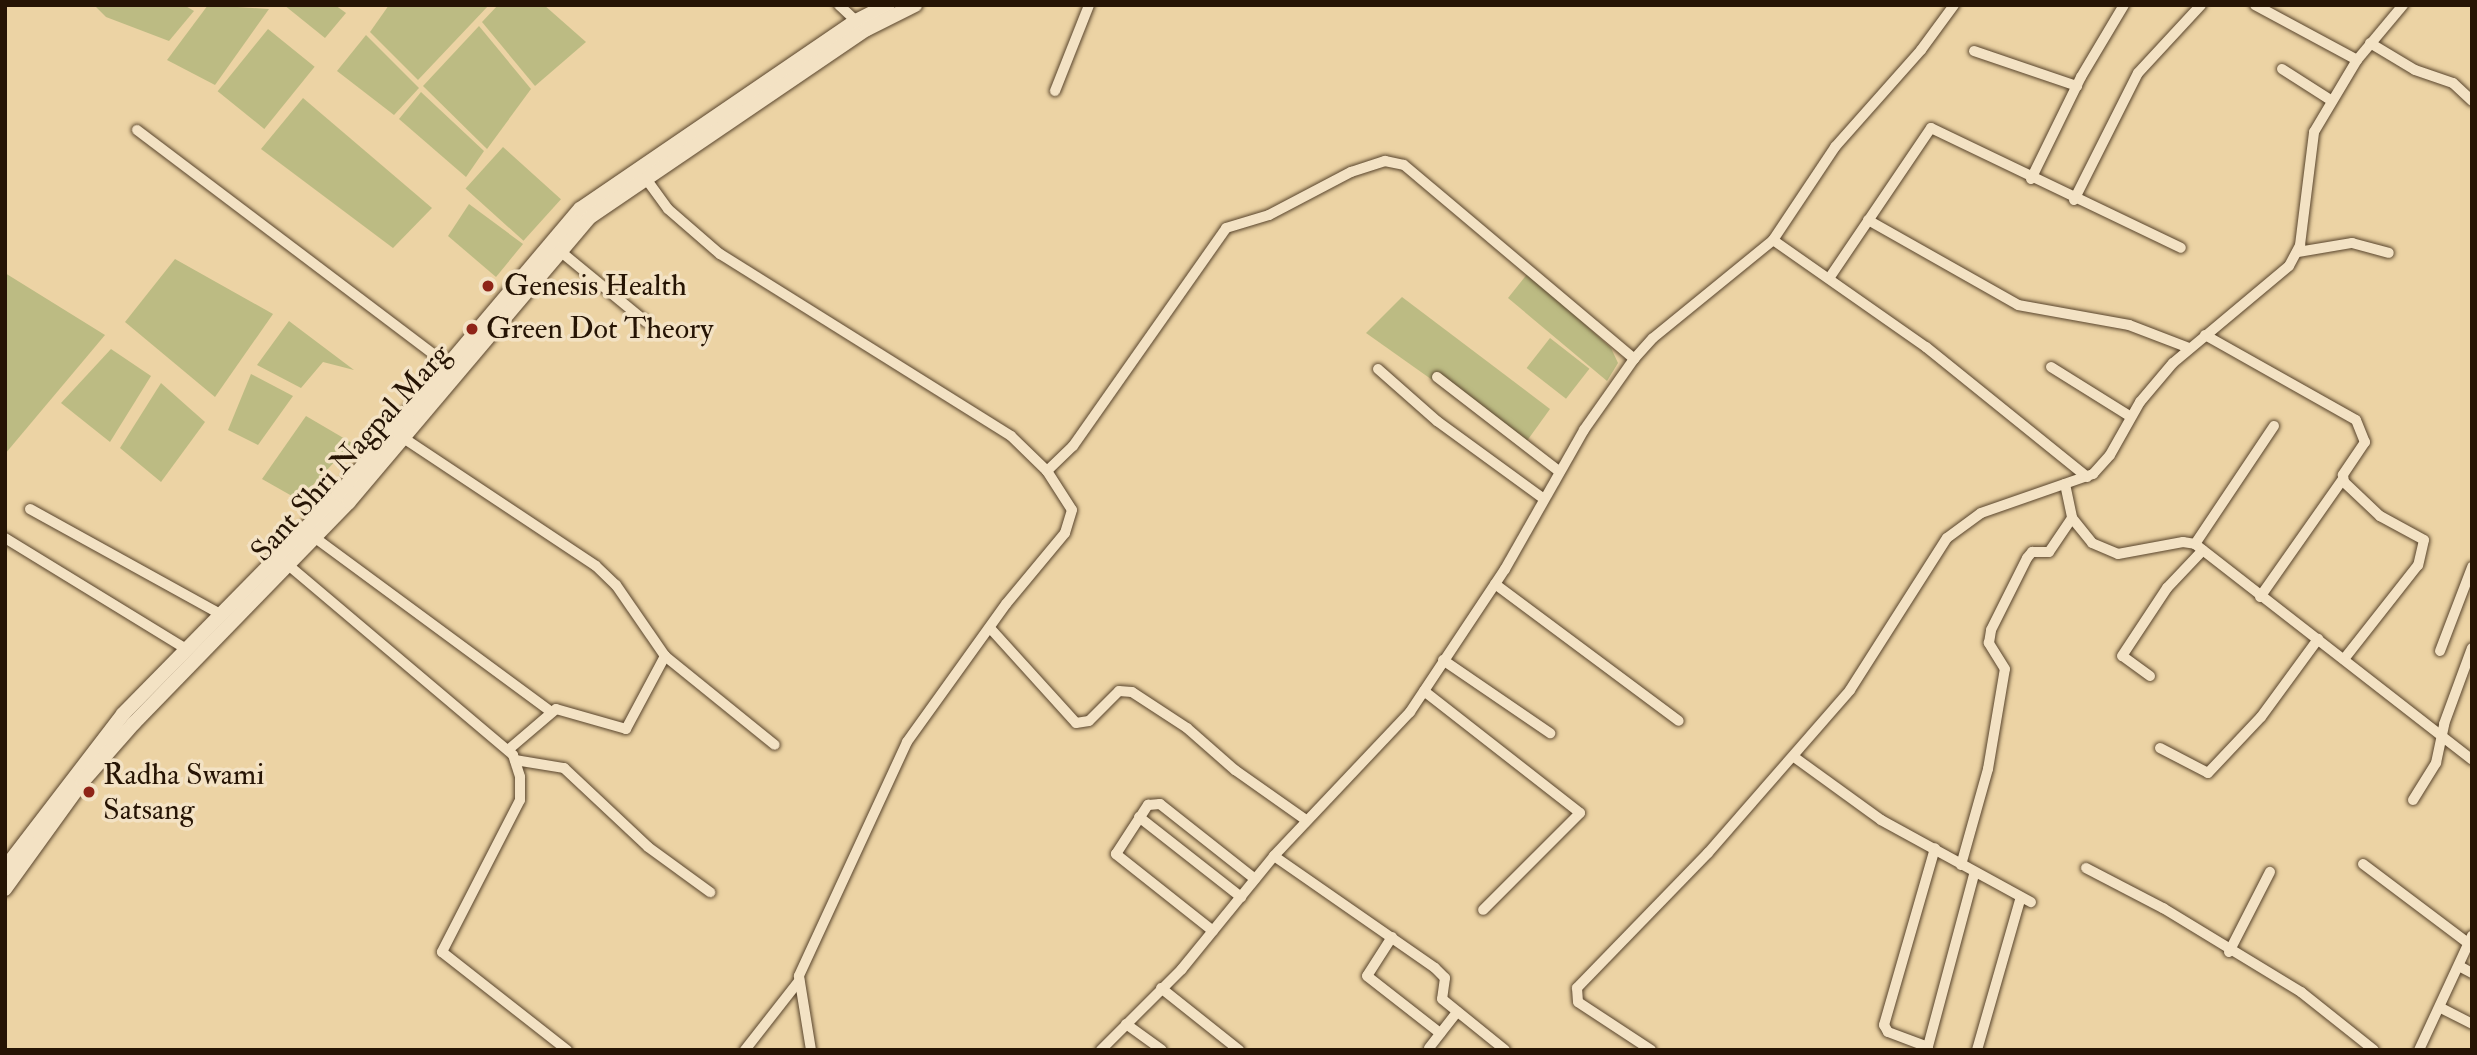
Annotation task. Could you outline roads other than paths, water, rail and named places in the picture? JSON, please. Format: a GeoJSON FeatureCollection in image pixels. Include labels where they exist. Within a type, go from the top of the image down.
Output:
{"type":"FeatureCollection","features":[{"type":"Feature","properties":{"kind":"street"},"geometry":{"type":"LineString","coordinates":[[839,5],[856,21]]}},
{"type":"Feature","properties":{"kind":"street","name":"Sant Shri Nagpal Marg"},"geometry":{"type":"LineString","coordinates":[[5,889],[125,732],[405,439],[590,217],[641,172],[856,21],[888,5]]}},
{"type":"Feature","properties":{"kind":"street","name":"Sant Shri Nagpal Marg"},"geometry":{"type":"LineString","coordinates":[[5,868],[123,714],[339,494],[580,209],[867,29],[915,5]]}},
{"type":"Feature","properties":{"kind":"street"},"geometry":{"type":"LineString","coordinates":[[1055,91],[1089,5]]}},
{"type":"Feature","properties":{"kind":"street"},"geometry":{"type":"LineString","coordinates":[[1101,1050],[1213,931],[1274,856],[1400,723],[1495,584],[1560,472],[1634,359],[1653,338],[1773,240],[1820,166],[1921,50],[1954,5]]}},
{"type":"Feature","properties":{"kind":"street"},"geometry":{"type":"LineString","coordinates":[[2031,179],[2077,86],[2124,5]]}},
{"type":"Feature","properties":{"kind":"street"},"geometry":{"type":"LineString","coordinates":[[2074,200],[2138,73],[2201,5]]}},
{"type":"Feature","properties":{"kind":"street"},"geometry":{"type":"LineString","coordinates":[[2255,5],[2357,60]]}},
{"type":"Feature","properties":{"kind":"street"},"geometry":{"type":"LineString","coordinates":[[1651,1050],[1578,1002],[1575,992],[1794,757],[1858,680],[1947,538],[1981,513],[2087,477],[2110,455],[2131,417],[2189,348],[2283,271],[2298,253],[2310,144],[2357,60],[2397,7]]}},
{"type":"Feature","properties":{"kind":"street"},"geometry":{"type":"LineString","coordinates":[[2370,43],[2415,70],[2453,83],[2472,101]]}},
{"type":"Feature","properties":{"kind":"street"},"geometry":{"type":"LineString","coordinates":[[1974,51],[2077,86]]}},
{"type":"Feature","properties":{"kind":"street"},"geometry":{"type":"LineString","coordinates":[[2282,69],[2332,102]]}},
{"type":"Feature","properties":{"kind":"street"},"geometry":{"type":"LineString","coordinates":[[1830,277],[1931,128],[2074,200],[2180,248]]}},
{"type":"Feature","properties":{"kind":"street"},"geometry":{"type":"LineString","coordinates":[[137,130],[451,360],[467,366]]}},
{"type":"Feature","properties":{"kind":"street"},"geometry":{"type":"LineString","coordinates":[[1047,471],[1073,446],[1226,228],[1269,215],[1351,172],[1385,161],[1404,165],[1634,359]]}},
{"type":"Feature","properties":{"kind":"street"},"geometry":{"type":"LineString","coordinates":[[641,172],[668,209],[720,254],[982,416],[1047,471],[1071,503],[1072,520],[989,628],[907,742],[799,981],[745,1050]]}},
{"type":"Feature","properties":{"kind":"street"},"geometry":{"type":"LineString","coordinates":[[1868,220],[2018,305],[2129,325],[2189,348]]}},
{"type":"Feature","properties":{"kind":"street"},"geometry":{"type":"LineString","coordinates":[[1773,240],[1830,277],[1926,347],[2087,477]]}},
{"type":"Feature","properties":{"kind":"street"},"geometry":{"type":"LineString","coordinates":[[2298,253],[2352,243],[2389,253]]}},
{"type":"Feature","properties":{"kind":"street"},"geometry":{"type":"LineString","coordinates":[[560,251],[646,322]]}},
{"type":"Feature","properties":{"kind":"street"},"geometry":{"type":"LineString","coordinates":[[2205,334],[2356,420],[2365,442],[2343,479],[2260,597]]}},
{"type":"Feature","properties":{"kind":"street"},"geometry":{"type":"LineString","coordinates":[[2051,367],[2131,417]]}},
{"type":"Feature","properties":{"kind":"street"},"geometry":{"type":"LineString","coordinates":[[1378,369],[1437,421],[1544,499]]}},
{"type":"Feature","properties":{"kind":"street"},"geometry":{"type":"LineString","coordinates":[[1437,377],[1560,472]]}},
{"type":"Feature","properties":{"kind":"street"},"geometry":{"type":"LineString","coordinates":[[2150,676],[2122,656],[2167,588],[2199,547],[2274,426]]}},
{"type":"Feature","properties":{"kind":"street"},"geometry":{"type":"LineString","coordinates":[[405,439],[596,566],[616,585],[665,656],[775,746]]}},
{"type":"Feature","properties":{"kind":"street"},"geometry":{"type":"LineString","coordinates":[[2343,479],[2380,516],[2424,540],[2418,565],[2344,659]]}},
{"type":"Feature","properties":{"kind":"street"},"geometry":{"type":"LineString","coordinates":[[2065,484],[2072,518],[2085,538],[2110,554],[2183,542],[2199,547],[2472,760]]}},
{"type":"Feature","properties":{"kind":"street"},"geometry":{"type":"LineString","coordinates":[[30,509],[220,614]]}},
{"type":"Feature","properties":{"kind":"street"},"geometry":{"type":"LineString","coordinates":[[1961,865],[1987,769],[2005,669],[1989,643],[1991,630],[2026,558],[2032,552],[2049,552],[2072,518]]}},
{"type":"Feature","properties":{"kind":"street"},"geometry":{"type":"LineString","coordinates":[[314,537],[550,710]]}},
{"type":"Feature","properties":{"kind":"street"},"geometry":{"type":"LineString","coordinates":[[5,538],[186,649]]}},
{"type":"Feature","properties":{"kind":"street"},"geometry":{"type":"LineString","coordinates":[[287,564],[508,750],[515,760],[520,800],[442,952],[567,1050]]}},
{"type":"Feature","properties":{"kind":"street"},"geometry":{"type":"LineString","coordinates":[[2440,651],[2472,567]]}},
{"type":"Feature","properties":{"kind":"street"},"geometry":{"type":"LineString","coordinates":[[1495,584],[1679,721]]}},
{"type":"Feature","properties":{"kind":"street"},"geometry":{"type":"LineString","coordinates":[[989,628],[1076,723],[1089,721],[1119,691],[1132,692],[1187,728],[1235,770],[1307,820]]}},
{"type":"Feature","properties":{"kind":"street"},"geometry":{"type":"LineString","coordinates":[[2160,748],[2208,772],[2262,717],[2318,639]]}},
{"type":"Feature","properties":{"kind":"street"},"geometry":{"type":"LineString","coordinates":[[2413,800],[2435,763],[2441,735],[2472,648]]}},
{"type":"Feature","properties":{"kind":"street"},"geometry":{"type":"LineString","coordinates":[[508,750],[550,710],[562,709],[612,728],[626,729],[665,656]]}},
{"type":"Feature","properties":{"kind":"street"},"geometry":{"type":"LineString","coordinates":[[1443,660],[1550,733]]}},
{"type":"Feature","properties":{"kind":"street"},"geometry":{"type":"LineString","coordinates":[[1424,691],[1580,813],[1483,910]]}},
{"type":"Feature","properties":{"kind":"street"},"geometry":{"type":"LineString","coordinates":[[1794,757],[1861,807],[1935,848],[1974,874],[2031,902]]}},
{"type":"Feature","properties":{"kind":"street"},"geometry":{"type":"LineString","coordinates":[[515,760],[564,768],[648,847],[710,892]]}},
{"type":"Feature","properties":{"kind":"street"},"geometry":{"type":"LineString","coordinates":[[1213,931],[1116,854],[1148,805],[1160,804],[1255,879]]}},
{"type":"Feature","properties":{"kind":"street"},"geometry":{"type":"LineString","coordinates":[[1139,817],[1241,897]]}},
{"type":"Feature","properties":{"kind":"street"},"geometry":{"type":"LineString","coordinates":[[1935,848],[1884,1025],[1888,1032],[1927,1049],[1974,874]]}},
{"type":"Feature","properties":{"kind":"street"},"geometry":{"type":"LineString","coordinates":[[1274,856],[1443,975],[1442,999],[1505,1050]]}},
{"type":"Feature","properties":{"kind":"street"},"geometry":{"type":"LineString","coordinates":[[2363,864],[2470,940],[2441,1008],[2419,1050]]}},
{"type":"Feature","properties":{"kind":"street"},"geometry":{"type":"LineString","coordinates":[[2086,868],[2164,908],[2229,952],[2301,992],[2374,1050]]}},
{"type":"Feature","properties":{"kind":"street"},"geometry":{"type":"LineString","coordinates":[[2229,952],[2270,872]]}},
{"type":"Feature","properties":{"kind":"street"},"geometry":{"type":"LineString","coordinates":[[1977,1050],[2021,897]]}},
{"type":"Feature","properties":{"kind":"street"},"geometry":{"type":"LineString","coordinates":[[1392,937],[1367,976],[1440,1033]]}},
{"type":"Feature","properties":{"kind":"street"},"geometry":{"type":"LineString","coordinates":[[2459,966],[2472,972]]}},
{"type":"Feature","properties":{"kind":"street"},"geometry":{"type":"LineString","coordinates":[[799,981],[811,1050]]}},
{"type":"Feature","properties":{"kind":"street"},"geometry":{"type":"LineString","coordinates":[[1161,988],[1239,1050]]}},
{"type":"Feature","properties":{"kind":"street"},"geometry":{"type":"LineString","coordinates":[[2441,1008],[2472,1024]]}},
{"type":"Feature","properties":{"kind":"street"},"geometry":{"type":"LineString","coordinates":[[1429,1048],[1457,1012]]}},
{"type":"Feature","properties":{"kind":"street"},"geometry":{"type":"LineString","coordinates":[[1126,1024],[1162,1050]]}},
{"type":"Feature","properties":{"kind":"place","name":"Genesis Health"},"geometry":{"type":"Point","coordinates":[488,286]}},
{"type":"Feature","properties":{"kind":"place","name":"Green Dot Theory"},"geometry":{"type":"Point","coordinates":[472,329]}},
{"type":"Feature","properties":{"kind":"place","name":"Radha Swami Satsang"},"geometry":{"type":"Point","coordinates":[89,792]}}]}
